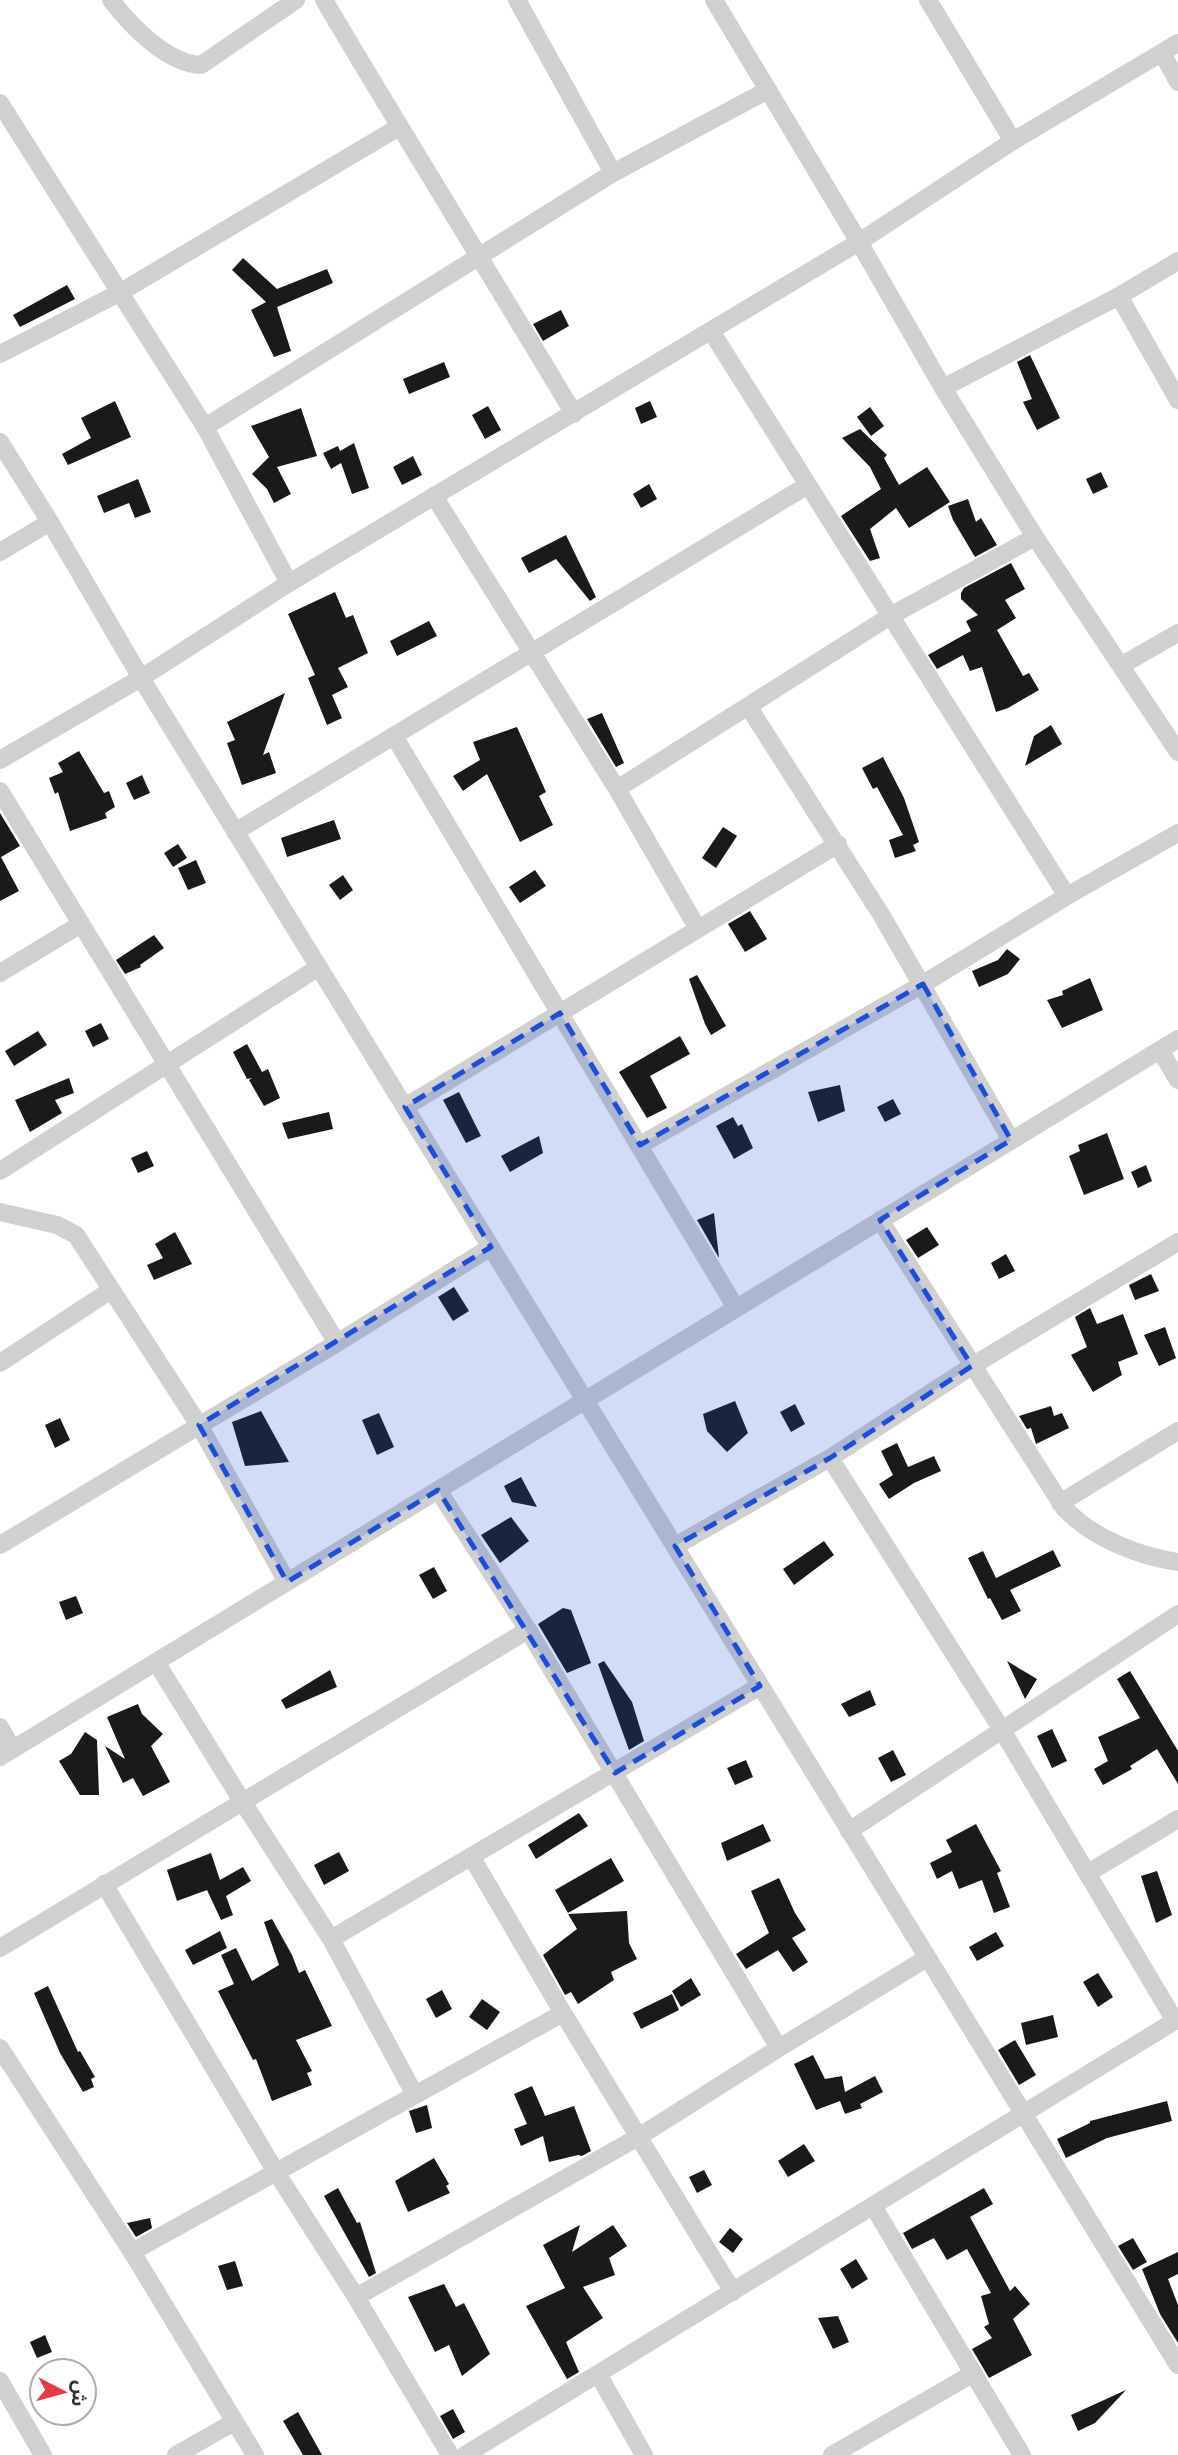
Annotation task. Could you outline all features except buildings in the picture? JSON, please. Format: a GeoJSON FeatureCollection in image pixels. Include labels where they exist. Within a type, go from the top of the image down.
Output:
{"type":"FeatureCollection","features":[{"type":"Feature","properties":{"kind":"street"},"geometry":{"type":"LineString","coordinates":[[111,0],[139,33],[164,51],[194,65],[201,65],[296,0]]}},
{"type":"Feature","properties":{"kind":"street"},"geometry":{"type":"LineString","coordinates":[[324,0],[574,414]]}},
{"type":"Feature","properties":{"kind":"street"},"geometry":{"type":"LineString","coordinates":[[517,0],[613,173]]}},
{"type":"Feature","properties":{"kind":"street"},"geometry":{"type":"LineString","coordinates":[[714,0],[943,388],[1035,537],[1178,752]]}},
{"type":"Feature","properties":{"kind":"street"},"geometry":{"type":"LineString","coordinates":[[928,0],[1013,141]]}},
{"type":"Feature","properties":{"kind":"street"},"geometry":{"type":"LineString","coordinates":[[0,760],[141,678],[289,583],[859,242],[1013,141],[1178,43]]}},
{"type":"Feature","properties":{"kind":"street"},"geometry":{"type":"LineString","coordinates":[[1161,53],[1178,82]]}},
{"type":"Feature","properties":{"kind":"street"},"geometry":{"type":"LineString","coordinates":[[205,427],[613,173],[768,90]]}},
{"type":"Feature","properties":{"kind":"street"},"geometry":{"type":"LineString","coordinates":[[0,103],[205,427],[289,583]]}},
{"type":"Feature","properties":{"kind":"street"},"geometry":{"type":"LineString","coordinates":[[0,354],[119,293],[399,127]]}},
{"type":"Feature","properties":{"kind":"street"},"geometry":{"type":"LineString","coordinates":[[943,388],[1119,296],[1178,261]]}},
{"type":"Feature","properties":{"kind":"street"},"geometry":{"type":"LineString","coordinates":[[1119,296],[1178,400]]}},
{"type":"Feature","properties":{"kind":"street"},"geometry":{"type":"LineString","coordinates":[[710,331],[892,615],[1067,896]]}},
{"type":"Feature","properties":{"kind":"street"},"geometry":{"type":"LineString","coordinates":[[0,442],[235,832],[1178,2365]]}},
{"type":"Feature","properties":{"kind":"street"},"geometry":{"type":"LineString","coordinates":[[235,832],[808,485]]}},
{"type":"Feature","properties":{"kind":"street"},"geometry":{"type":"LineString","coordinates":[[434,496],[617,789],[698,929]]}},
{"type":"Feature","properties":{"kind":"street"},"geometry":{"type":"LineString","coordinates":[[0,552],[50,522]]}},
{"type":"Feature","properties":{"kind":"street"},"geometry":{"type":"LineString","coordinates":[[617,789],[892,615],[1035,537]]}},
{"type":"Feature","properties":{"kind":"street"},"geometry":{"type":"LineString","coordinates":[[1122,665],[1178,633]]}},
{"type":"Feature","properties":{"kind":"street"},"geometry":{"type":"LineString","coordinates":[[748,706],[838,844],[923,984],[1011,1140]]}},
{"type":"Feature","properties":{"kind":"street"},"geometry":{"type":"LineString","coordinates":[[394,736],[736,1308]]}},
{"type":"Feature","properties":{"kind":"street"},"geometry":{"type":"LineString","coordinates":[[0,791],[337,1343]]}},
{"type":"Feature","properties":{"kind":"street"},"geometry":{"type":"LineString","coordinates":[[640,1145],[923,984],[1067,896],[1178,833]]}},
{"type":"Feature","properties":{"kind":"street"},"geometry":{"type":"LineString","coordinates":[[405,1107],[838,844]]}},
{"type":"Feature","properties":{"kind":"street"},"geometry":{"type":"LineString","coordinates":[[0,973],[81,924]]}},
{"type":"Feature","properties":{"kind":"street"},"geometry":{"type":"LineString","coordinates":[[0,1171],[319,967]]}},
{"type":"Feature","properties":{"kind":"street"},"geometry":{"type":"LineString","coordinates":[[0,1727],[6,1753],[1178,1039]]}},
{"type":"Feature","properties":{"kind":"street"},"geometry":{"type":"LineString","coordinates":[[1160,1050],[1178,1080]]}},
{"type":"Feature","properties":{"kind":"street"},"geometry":{"type":"LineString","coordinates":[[0,1212],[40,1220],[72,1231],[199,1425],[287,1582]]}},
{"type":"Feature","properties":{"kind":"street"},"geometry":{"type":"LineString","coordinates":[[880,1220],[1060,1503],[1080,1522],[1121,1545],[1178,1562]]}},
{"type":"Feature","properties":{"kind":"street"},"geometry":{"type":"LineString","coordinates":[[674,1546],[830,1458],[972,1366],[1178,1242]]}},
{"type":"Feature","properties":{"kind":"street"},"geometry":{"type":"LineString","coordinates":[[0,1545],[337,1343],[491,1247]]}},
{"type":"Feature","properties":{"kind":"street"},"geometry":{"type":"LineString","coordinates":[[0,1363],[111,1290]]}},
{"type":"Feature","properties":{"kind":"street"},"geometry":{"type":"LineString","coordinates":[[1060,1503],[1178,1431]]}},
{"type":"Feature","properties":{"kind":"street"},"geometry":{"type":"LineString","coordinates":[[465,2455],[1176,2020],[1002,1730],[830,1458]]}},
{"type":"Feature","properties":{"kind":"street"},"geometry":{"type":"LineString","coordinates":[[438,1490],[528,1630],[779,2048]]}},
{"type":"Feature","properties":{"kind":"street"},"geometry":{"type":"LineString","coordinates":[[849,1831],[1178,1614]]}},
{"type":"Feature","properties":{"kind":"street"},"geometry":{"type":"LineString","coordinates":[[0,1948],[528,1630]]}},
{"type":"Feature","properties":{"kind":"street"},"geometry":{"type":"LineString","coordinates":[[156,1662],[331,1939],[415,2095]]}},
{"type":"Feature","properties":{"kind":"street"},"geometry":{"type":"LineString","coordinates":[[331,1939],[760,1686]]}},
{"type":"Feature","properties":{"kind":"street"},"geometry":{"type":"LineString","coordinates":[[1088,1873],[1178,1819]]}},
{"type":"Feature","properties":{"kind":"street"},"geometry":{"type":"LineString","coordinates":[[471,1856],[733,2292]]}},
{"type":"Feature","properties":{"kind":"street"},"geometry":{"type":"LineString","coordinates":[[104,1884],[276,2172],[356,2297],[450,2455]]}},
{"type":"Feature","properties":{"kind":"street"},"geometry":{"type":"LineString","coordinates":[[356,2297],[640,2136],[927,1958]]}},
{"type":"Feature","properties":{"kind":"street"},"geometry":{"type":"LineString","coordinates":[[132,2252],[563,2013]]}},
{"type":"Feature","properties":{"kind":"street"},"geometry":{"type":"LineString","coordinates":[[0,2048],[132,2252],[255,2455]]}},
{"type":"Feature","properties":{"kind":"street"},"geometry":{"type":"LineString","coordinates":[[873,2206],[1022,2455]]}},
{"type":"Feature","properties":{"kind":"street"},"geometry":{"type":"LineString","coordinates":[[832,2455],[974,2373]]}},
{"type":"Feature","properties":{"kind":"street"},"geometry":{"type":"LineString","coordinates":[[598,2374],[644,2455]]}},
{"type":"Feature","properties":{"kind":"street"},"geometry":{"type":"LineString","coordinates":[[0,2381],[43,2455]]}},
{"type":"Feature","properties":{"kind":"street"},"geometry":{"type":"LineString","coordinates":[[176,2455],[234,2422]]}},
{"type":"Feature","properties":{"kind":"highlighted area"},"geometry":{"type":"Polygon","coordinates":[[[923,984],[1011,1140],[880,1220],[972,1366],[830,1458],[675,1546],[760,1686],[615,1773],[438,1490],[287,1582],[199,1425],[491,1247],[405,1107],[560,1013],[640,1145],[923,984]]]}}]}
